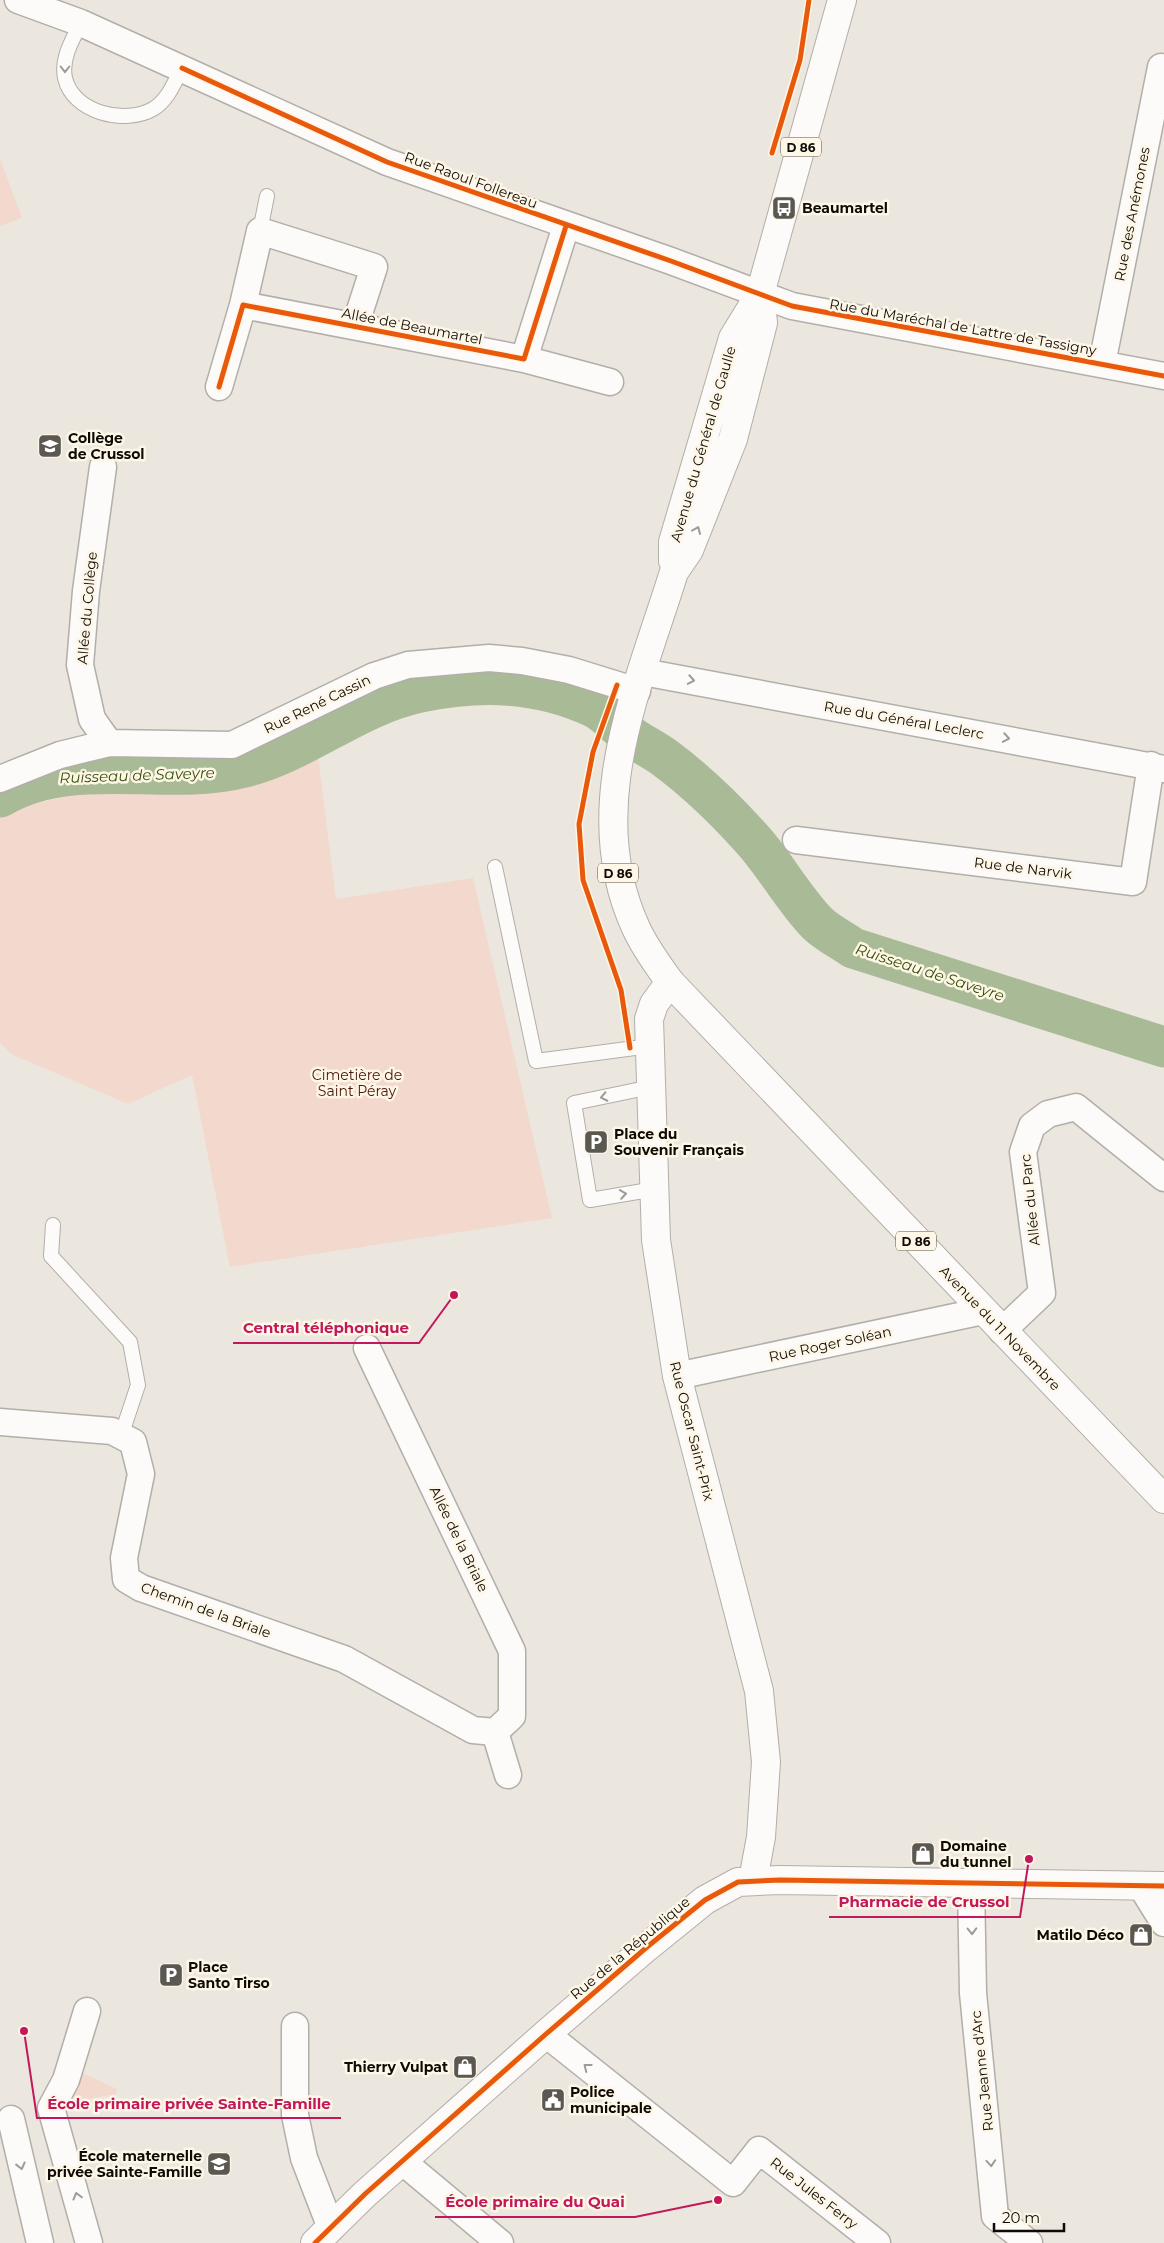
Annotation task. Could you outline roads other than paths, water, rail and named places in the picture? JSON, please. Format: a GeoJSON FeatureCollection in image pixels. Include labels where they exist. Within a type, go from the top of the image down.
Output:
{"type":"FeatureCollection","features":[{"type":"Feature","properties":{"kind":"main road","name":"Avenue du Général de Gaulle"},"geometry":{"type":"LineString","coordinates":[[674,572],[673,542],[733,338],[760,294],[842,0]]}},
{"type":"Feature","properties":{"kind":"main road","name":"Avenue du Général de Gaulle"},"geometry":{"type":"LineString","coordinates":[[670,982],[650,954],[636,928],[625,898],[616,865],[612,832],[612,793],[620,751],[674,572],[689,550],[733,439],[763,323],[760,294]]}},
{"type":"Feature","properties":{"kind":"main road","name":"Rue Oscar Saint-Prix"},"geometry":{"type":"LineString","coordinates":[[670,982],[654,1004],[649,1019],[656,1240],[677,1376],[759,1691],[766,1762],[761,1837],[753,1880]]}},
{"type":"Feature","properties":{"kind":"main road","name":"Avenue du 11 Novembre"},"geometry":{"type":"LineString","coordinates":[[670,982],[1164,1499]]}},
{"type":"Feature","properties":{"kind":"main road","name":"Rue de la République"},"geometry":{"type":"LineString","coordinates":[[323,2235],[365,2194],[647,1947],[705,1900],[738,1882],[753,1880],[971,1882],[1152,1886]]}},
{"type":"Feature","properties":{"kind":"street","name":"Rue Raoul Follereau"},"geometry":{"type":"LineString","coordinates":[[18,0],[81,24],[182,68],[387,162],[760,294]]}},
{"type":"Feature","properties":{"kind":"street","name":"Rue des Anémones"},"geometry":{"type":"LineString","coordinates":[[1102,364],[1161,67],[1164,68]]}},
{"type":"Feature","properties":{"kind":"street"},"geometry":{"type":"LineString","coordinates":[[524,358],[566,226]]}},
{"type":"Feature","properties":{"kind":"street"},"geometry":{"type":"LineString","coordinates":[[220,388],[243,305],[260,231]]}},
{"type":"Feature","properties":{"kind":"street","name":"Allée de Beaumartel"},"geometry":{"type":"LineString","coordinates":[[260,231],[374,267],[355,326]]}},
{"type":"Feature","properties":{"kind":"street","name":"Rue du Maréchal de Lattre de Tassigny"},"geometry":{"type":"LineString","coordinates":[[760,294],[809,310],[1164,376]]}},
{"type":"Feature","properties":{"kind":"street","name":"Allée de Beaumartel"},"geometry":{"type":"LineString","coordinates":[[243,305],[524,358],[610,382]]}},
{"type":"Feature","properties":{"kind":"street","name":"Allée du Collège"},"geometry":{"type":"LineString","coordinates":[[103,467],[86,591],[80,665],[92,720],[109,743]]}},
{"type":"Feature","properties":{"kind":"street","name":"Rue René Cassin"},"geometry":{"type":"LineString","coordinates":[[0,779],[60,755],[109,743],[232,745],[374,676],[408,665],[489,658],[522,661],[569,670],[637,693]]}},
{"type":"Feature","properties":{"kind":"street","name":"Rue du Général Leclerc"},"geometry":{"type":"LineString","coordinates":[[637,693],[1157,767]]}},
{"type":"Feature","properties":{"kind":"street","name":"Rue de Narvik"},"geometry":{"type":"LineString","coordinates":[[796,840],[1133,882],[1157,767]]}},
{"type":"Feature","properties":{"kind":"street","name":"Allée du Parc"},"geometry":{"type":"LineString","coordinates":[[1002,1330],[1042,1293],[1023,1152],[1032,1126],[1048,1114],[1076,1107],[1164,1178]]}},
{"type":"Feature","properties":{"kind":"street","name":"Rue Roger Soléan"},"geometry":{"type":"LineString","coordinates":[[677,1376],[983,1311]]}},
{"type":"Feature","properties":{"kind":"street","name":"Allée de la Briale"},"geometry":{"type":"LineString","coordinates":[[367,1348],[512,1651],[512,1716],[496,1732]]}},
{"type":"Feature","properties":{"kind":"street"},"geometry":{"type":"LineString","coordinates":[[0,1422],[112,1431],[121,1436]]}},
{"type":"Feature","properties":{"kind":"street","name":"Chemin de la Briale"},"geometry":{"type":"LineString","coordinates":[[121,1436],[133,1442],[141,1474],[124,1558],[126,1579],[141,1588],[344,1659],[473,1730],[496,1732]]}},
{"type":"Feature","properties":{"kind":"street"},"geometry":{"type":"LineString","coordinates":[[496,1732],[508,1775]]}},
{"type":"Feature","properties":{"kind":"street","name":"Rue Jeanne d'Arc"},"geometry":{"type":"LineString","coordinates":[[971,1882],[973,1993],[995,2216],[1029,2243]]}},
{"type":"Feature","properties":{"kind":"street"},"geometry":{"type":"LineString","coordinates":[[1152,1886],[1164,1923]]}},
{"type":"Feature","properties":{"kind":"street"},"geometry":{"type":"LineString","coordinates":[[87,2011],[66,2080],[51,2108],[89,2243]]}},
{"type":"Feature","properties":{"kind":"street"},"geometry":{"type":"LineString","coordinates":[[295,2026],[295,2115],[323,2235]]}},
{"type":"Feature","properties":{"kind":"street","name":"Rue Jules Ferry"},"geometry":{"type":"LineString","coordinates":[[546,2034],[733,2183],[760,2150],[877,2243]]}},
{"type":"Feature","properties":{"kind":"street"},"geometry":{"type":"LineString","coordinates":[[40,2243],[5,2119],[51,2108]]}},
{"type":"Feature","properties":{"kind":"street"},"geometry":{"type":"LineString","coordinates":[[403,2162],[500,2243]]}},
{"type":"Feature","properties":{"kind":"lane"},"geometry":{"type":"LineString","coordinates":[[81,24],[70,42],[65,59],[65,78],[73,95],[88,106],[119,116],[152,109],[164,100],[182,68]]}},
{"type":"Feature","properties":{"kind":"lane"},"geometry":{"type":"LineString","coordinates":[[260,231],[267,196]]}},
{"type":"Feature","properties":{"kind":"lane"},"geometry":{"type":"LineString","coordinates":[[495,867],[536,1061],[650,1046]]}},
{"type":"Feature","properties":{"kind":"lane"},"geometry":{"type":"LineString","coordinates":[[651,1087],[574,1103],[590,1200],[655,1189]]}},
{"type":"Feature","properties":{"kind":"lane"},"geometry":{"type":"LineString","coordinates":[[53,1225],[51,1256],[130,1342],[138,1385],[121,1436]]}},
{"type":"Feature","properties":{"kind":"waterway","name":"Ruisseau de Saveyre"},"geometry":{"type":"LineString","coordinates":[[0,797],[29,784],[59,777],[121,773],[215,773],[245,767],[268,760],[290,750],[375,707],[421,692],[443,688],[487,685],[508,685],[551,692],[572,698],[598,710],[632,737],[688,776],[721,806],[751,838],[817,923],[853,948],[1164,1047]]}},
{"type":"Feature","properties":{"kind":"place","name":"Beaumartel"},"geometry":{"type":"Point","coordinates":[784,208]}},
{"type":"Feature","properties":{"kind":"place","name":"Collège de Crussol"},"geometry":{"type":"Point","coordinates":[50,446]}},
{"type":"Feature","properties":{"kind":"place","name":"Place du Souvenir Français"},"geometry":{"type":"Point","coordinates":[596,1142]}},
{"type":"Feature","properties":{"kind":"place","name":"Central téléphonique"},"geometry":{"type":"Point","coordinates":[454,1295]}},
{"type":"Feature","properties":{"kind":"place","name":"Domaine du tunnel"},"geometry":{"type":"Point","coordinates":[923,1854]}},
{"type":"Feature","properties":{"kind":"place","name":"Pharmacie de Crussol"},"geometry":{"type":"Point","coordinates":[1029,1859]}},
{"type":"Feature","properties":{"kind":"place","name":"Matilo Déco"},"geometry":{"type":"Point","coordinates":[1141,1935]}},
{"type":"Feature","properties":{"kind":"place","name":"Place Santo Tirso"},"geometry":{"type":"Point","coordinates":[171,1975]}},
{"type":"Feature","properties":{"kind":"place","name":"École primaire privée Sainte-Famille"},"geometry":{"type":"Point","coordinates":[24,2031]}},
{"type":"Feature","properties":{"kind":"place","name":"Thierry Vulpat"},"geometry":{"type":"Point","coordinates":[465,2067]}},
{"type":"Feature","properties":{"kind":"place","name":"Police municipale"},"geometry":{"type":"Point","coordinates":[553,2100]}},
{"type":"Feature","properties":{"kind":"place","name":"École maternelle privée Sainte-Famille"},"geometry":{"type":"Point","coordinates":[219,2164]}},
{"type":"Feature","properties":{"kind":"place","name":"École primaire du Quai"},"geometry":{"type":"Point","coordinates":[718,2200]}},
{"type":"Feature","properties":{"kind":"park label","name":"Cimetière de Saint Péray"},"geometry":{"type":"Point","coordinates":[357,1084]}}]}
